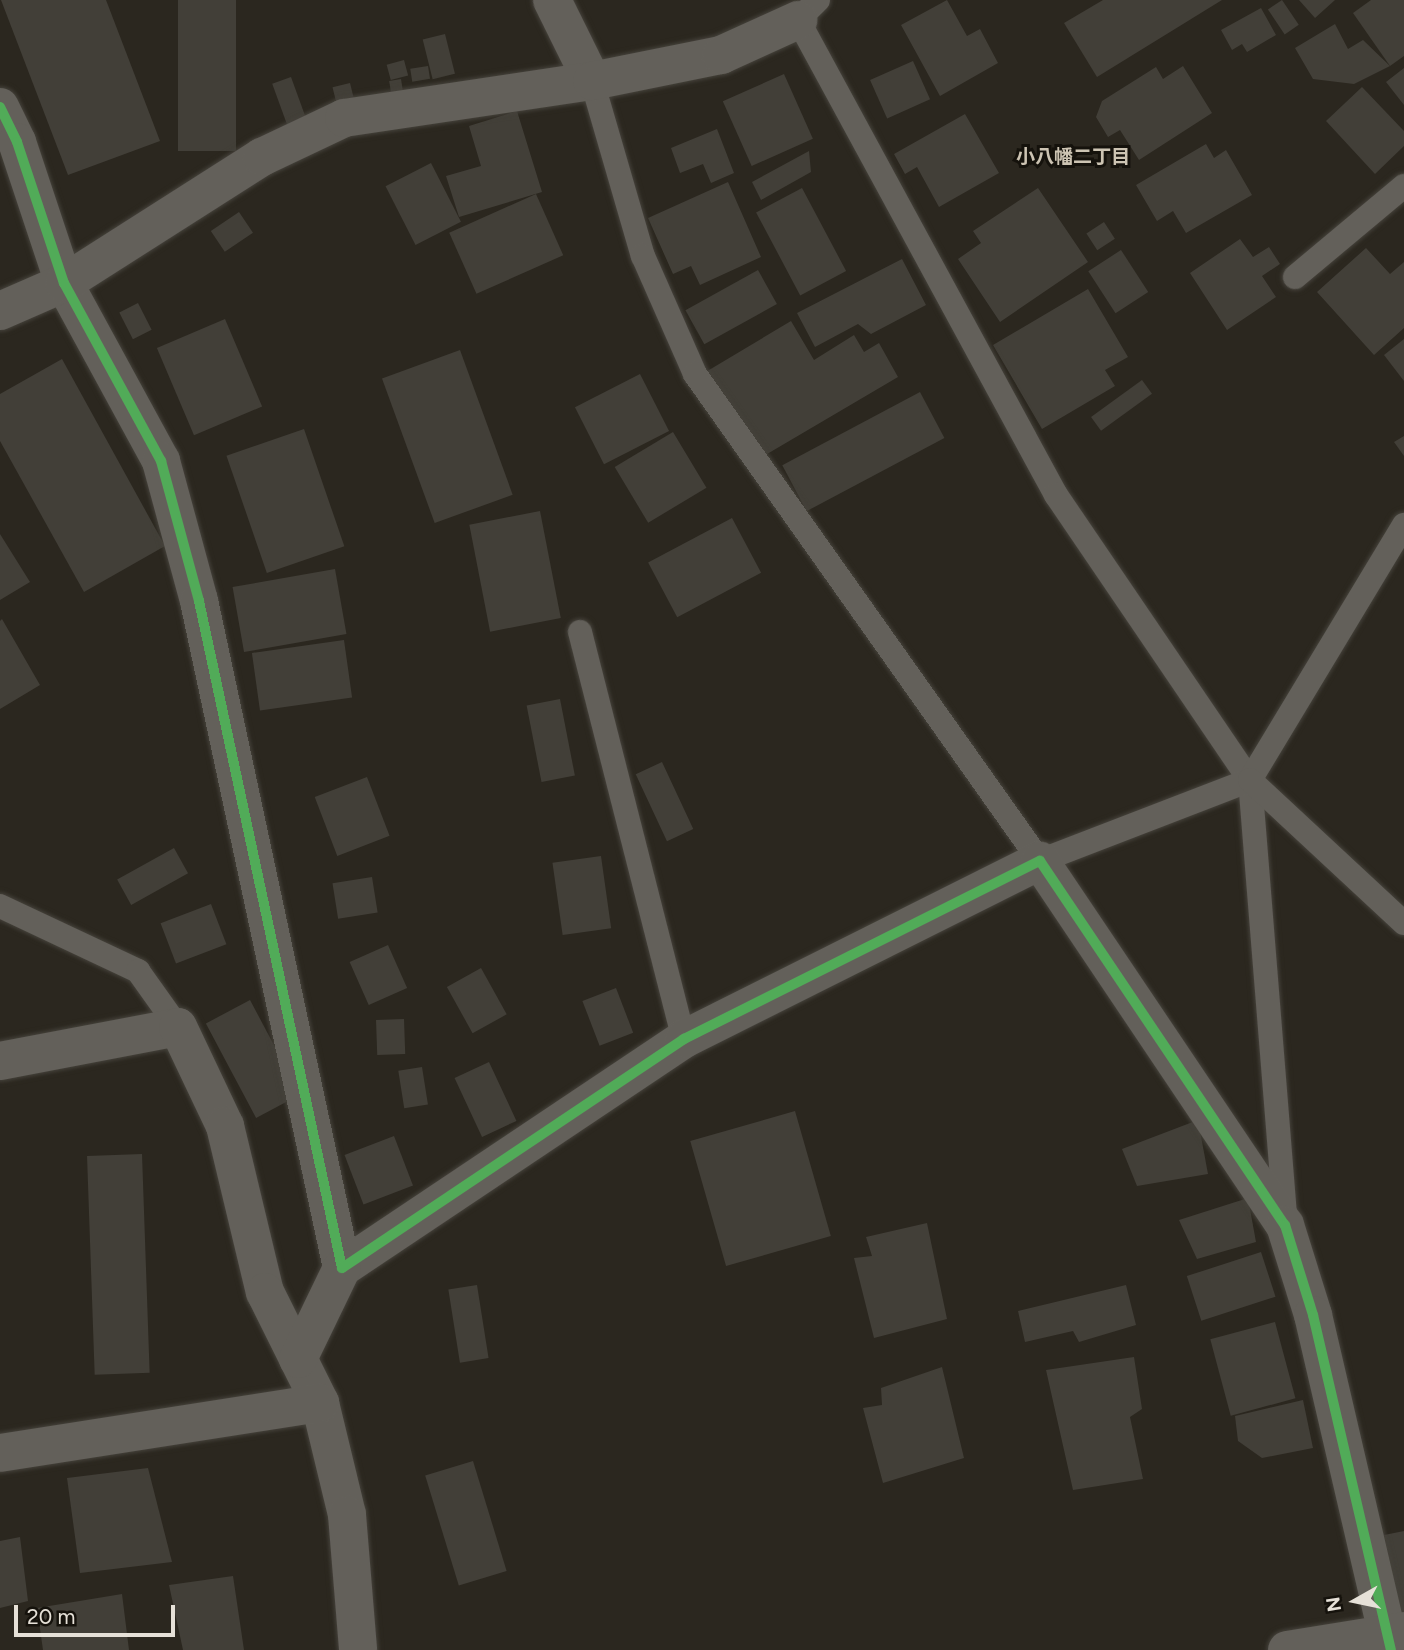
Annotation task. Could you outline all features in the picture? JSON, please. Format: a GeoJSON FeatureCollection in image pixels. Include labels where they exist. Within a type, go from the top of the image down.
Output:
{"type":"FeatureCollection","features":[{"type":"Feature","properties":{"kind":"street"},"geometry":{"type":"LineString","coordinates":[[552,0],[592,81]]}},
{"type":"Feature","properties":{"kind":"street"},"geometry":{"type":"LineString","coordinates":[[0,311],[64,283],[262,157],[344,118],[592,81],[721,55],[808,10]]}},
{"type":"Feature","properties":{"kind":"street"},"geometry":{"type":"LineString","coordinates":[[0,107],[17,142],[64,283],[160,461],[199,601],[342,1268]]}},
{"type":"Feature","properties":{"kind":"street"},"geometry":{"type":"LineString","coordinates":[[298,1359],[342,1268],[684,1039],[1040,861],[1285,1225],[1313,1315],[1394,1638],[1287,1650]]}},
{"type":"Feature","properties":{"kind":"street"},"geometry":{"type":"LineString","coordinates":[[0,1061],[178,1027],[225,1126],[265,1292],[320,1403],[347,1515],[358,1650]]}},
{"type":"Feature","properties":{"kind":"street"},"geometry":{"type":"LineString","coordinates":[[0,1454],[320,1403]]}},
{"type":"Feature","properties":{"kind":"lane"},"geometry":{"type":"LineString","coordinates":[[808,10],[1056,495],[1250,780],[1404,923]]}},
{"type":"Feature","properties":{"kind":"lane"},"geometry":{"type":"LineString","coordinates":[[592,81],[643,256],[695,374],[1040,861],[1250,780]]}},
{"type":"Feature","properties":{"kind":"lane"},"geometry":{"type":"LineString","coordinates":[[1295,277],[1404,186]]}},
{"type":"Feature","properties":{"kind":"lane"},"geometry":{"type":"LineString","coordinates":[[1285,1225],[1250,780],[1404,525]]}},
{"type":"Feature","properties":{"kind":"lane"},"geometry":{"type":"LineString","coordinates":[[580,632],[684,1039]]}},
{"type":"Feature","properties":{"kind":"lane"},"geometry":{"type":"LineString","coordinates":[[0,906],[138,971],[178,1027]]}},
{"type":"Feature","properties":{"kind":"building"},"geometry":{"type":"Polygon","coordinates":[[[1,0],[106,0],[160,141],[68,175],[1,0]]]}},
{"type":"Feature","properties":{"kind":"building"},"geometry":{"type":"Polygon","coordinates":[[[178,0],[236,0],[236,151],[178,151],[178,0]]]}},
{"type":"Feature","properties":{"kind":"building"},"geometry":{"type":"Polygon","coordinates":[[[947,0],[967,36],[980,29],[998,63],[940,96],[901,25],[947,0]]]}},
{"type":"Feature","properties":{"kind":"building"},"geometry":{"type":"Polygon","coordinates":[[[1103,0],[1222,0],[1097,77],[1064,23],[1103,0]]]}},
{"type":"Feature","properties":{"kind":"building"},"geometry":{"type":"Polygon","coordinates":[[[1282,0],[1299,25],[1285,34],[1268,10],[1282,0]]]}},
{"type":"Feature","properties":{"kind":"building"},"geometry":{"type":"Polygon","coordinates":[[[1299,0],[1335,0],[1315,18],[1299,0]]]}},
{"type":"Feature","properties":{"kind":"building"},"geometry":{"type":"Polygon","coordinates":[[[1371,0],[1404,0],[1404,56],[1390,66],[1353,13],[1371,0]]]}},
{"type":"Feature","properties":{"kind":"building"},"geometry":{"type":"Polygon","coordinates":[[[1261,8],[1276,35],[1247,52],[1242,44],[1232,50],[1221,30],[1261,8]]]}},
{"type":"Feature","properties":{"kind":"building"},"geometry":{"type":"Polygon","coordinates":[[[1335,24],[1348,49],[1363,40],[1390,66],[1354,84],[1313,79],[1295,48],[1335,24]]]}},
{"type":"Feature","properties":{"kind":"building"},"geometry":{"type":"Polygon","coordinates":[[[445,34],[455,74],[433,79],[423,40],[445,34]]]}},
{"type":"Feature","properties":{"kind":"building"},"geometry":{"type":"Polygon","coordinates":[[[404,60],[408,75],[391,80],[387,65],[404,60]]]}},
{"type":"Feature","properties":{"kind":"building"},"geometry":{"type":"Polygon","coordinates":[[[913,61],[930,99],[887,118],[870,80],[913,61]]]}},
{"type":"Feature","properties":{"kind":"building"},"geometry":{"type":"Polygon","coordinates":[[[428,66],[430,79],[412,82],[410,69],[428,66]]]}},
{"type":"Feature","properties":{"kind":"building"},"geometry":{"type":"Polygon","coordinates":[[[1183,66],[1212,113],[1139,160],[1120,130],[1108,137],[1096,117],[1102,101],[1156,67],[1163,79],[1183,66]]]}},
{"type":"Feature","properties":{"kind":"building"},"geometry":{"type":"Polygon","coordinates":[[[1404,68],[1404,105],[1386,82],[1404,68]]]}},
{"type":"Feature","properties":{"kind":"building"},"geometry":{"type":"Polygon","coordinates":[[[784,74],[813,139],[752,166],[723,101],[784,74]]]}},
{"type":"Feature","properties":{"kind":"building"},"geometry":{"type":"Polygon","coordinates":[[[291,77],[307,120],[288,127],[272,84],[291,77]]]}},
{"type":"Feature","properties":{"kind":"building"},"geometry":{"type":"Polygon","coordinates":[[[401,79],[403,92],[391,94],[389,81],[401,79]]]}},
{"type":"Feature","properties":{"kind":"building"},"geometry":{"type":"Polygon","coordinates":[[[350,83],[354,99],[336,103],[333,87],[350,83]]]}},
{"type":"Feature","properties":{"kind":"building"},"geometry":{"type":"Polygon","coordinates":[[[1362,87],[1404,131],[1404,146],[1375,174],[1326,121],[1362,87]]]}},
{"type":"Feature","properties":{"kind":"building"},"geometry":{"type":"Polygon","coordinates":[[[517,111],[542,192],[459,217],[446,176],[481,166],[469,126],[517,111]]]}},
{"type":"Feature","properties":{"kind":"building"},"geometry":{"type":"Polygon","coordinates":[[[965,114],[999,173],[939,207],[917,167],[905,174],[894,154],[965,114]]]}},
{"type":"Feature","properties":{"kind":"building"},"geometry":{"type":"Polygon","coordinates":[[[717,129],[734,173],[711,183],[703,164],[680,173],[671,148],[717,129]]]}},
{"type":"Feature","properties":{"kind":"building"},"geometry":{"type":"Polygon","coordinates":[[[1206,144],[1214,158],[1226,150],[1252,195],[1186,233],[1173,211],[1157,221],[1136,185],[1206,144]]]}},
{"type":"Feature","properties":{"kind":"building"},"geometry":{"type":"Polygon","coordinates":[[[809,151],[811,172],[761,200],[752,182],[809,151]]]}},
{"type":"Feature","properties":{"kind":"building"},"geometry":{"type":"Polygon","coordinates":[[[431,163],[461,222],[416,245],[386,186],[431,163]]]}},
{"type":"Feature","properties":{"kind":"building"},"geometry":{"type":"Polygon","coordinates":[[[728,182],[761,257],[700,285],[691,266],[673,274],[648,218],[728,182]]]}},
{"type":"Feature","properties":{"kind":"building"},"geometry":{"type":"Polygon","coordinates":[[[802,188],[846,271],[800,295],[756,212],[802,188]]]}},
{"type":"Feature","properties":{"kind":"building"},"geometry":{"type":"Polygon","coordinates":[[[1038,188],[1088,262],[1000,322],[958,259],[981,243],[973,231],[1038,188]]]}},
{"type":"Feature","properties":{"kind":"building"},"geometry":{"type":"Polygon","coordinates":[[[536,194],[563,255],[476,294],[449,233],[536,194]]]}},
{"type":"Feature","properties":{"kind":"building"},"geometry":{"type":"Polygon","coordinates":[[[239,212],[253,233],[225,252],[211,231],[239,212]]]}},
{"type":"Feature","properties":{"kind":"building"},"geometry":{"type":"Polygon","coordinates":[[[1104,222],[1115,239],[1097,250],[1086,233],[1104,222]]]}},
{"type":"Feature","properties":{"kind":"building"},"geometry":{"type":"Polygon","coordinates":[[[1240,239],[1253,257],[1269,247],[1280,264],[1262,276],[1276,297],[1227,330],[1190,273],[1240,239]]]}},
{"type":"Feature","properties":{"kind":"building"},"geometry":{"type":"Polygon","coordinates":[[[1366,248],[1390,274],[1404,262],[1404,328],[1374,355],[1317,292],[1366,248]]]}},
{"type":"Feature","properties":{"kind":"building"},"geometry":{"type":"Polygon","coordinates":[[[1121,250],[1148,292],[1116,313],[1088,271],[1121,250]]]}},
{"type":"Feature","properties":{"kind":"building"},"geometry":{"type":"Polygon","coordinates":[[[902,259],[926,305],[871,334],[858,324],[815,347],[797,313],[902,259]]]}},
{"type":"Feature","properties":{"kind":"building"},"geometry":{"type":"Polygon","coordinates":[[[758,270],[777,304],[704,344],[685,310],[758,270]]]}},
{"type":"Feature","properties":{"kind":"building"},"geometry":{"type":"Polygon","coordinates":[[[1088,289],[1128,357],[1105,370],[1115,386],[1042,429],[993,345],[1088,289]]]}},
{"type":"Feature","properties":{"kind":"building"},"geometry":{"type":"Polygon","coordinates":[[[138,303],[152,330],[133,339],[119,313],[138,303]]]}},
{"type":"Feature","properties":{"kind":"building"},"geometry":{"type":"Polygon","coordinates":[[[225,319],[262,406],[194,435],[157,348],[225,319]]]}},
{"type":"Feature","properties":{"kind":"building"},"geometry":{"type":"Polygon","coordinates":[[[791,321],[814,360],[854,335],[864,352],[879,343],[898,377],[755,461],[704,373],[791,321]]]}},
{"type":"Feature","properties":{"kind":"building"},"geometry":{"type":"Polygon","coordinates":[[[1404,339],[1404,381],[1384,355],[1404,339]]]}},
{"type":"Feature","properties":{"kind":"building"},"geometry":{"type":"Polygon","coordinates":[[[460,350],[513,495],[435,523],[382,378],[460,350]]]}},
{"type":"Feature","properties":{"kind":"building"},"geometry":{"type":"Polygon","coordinates":[[[62,359],[165,546],[84,592],[0,441],[0,394],[62,359]]]}},
{"type":"Feature","properties":{"kind":"building"},"geometry":{"type":"Polygon","coordinates":[[[640,374],[669,431],[604,464],[575,407],[640,374]]]}},
{"type":"Feature","properties":{"kind":"building"},"geometry":{"type":"Polygon","coordinates":[[[1142,380],[1152,394],[1101,431],[1091,417],[1142,380]]]}},
{"type":"Feature","properties":{"kind":"building"},"geometry":{"type":"Polygon","coordinates":[[[920,392],[944,438],[807,511],[782,465],[920,392]]]}},
{"type":"Feature","properties":{"kind":"building"},"geometry":{"type":"Polygon","coordinates":[[[304,429],[344,546],[267,573],[226,456],[304,429]]]}},
{"type":"Feature","properties":{"kind":"building"},"geometry":{"type":"Polygon","coordinates":[[[673,432],[706,488],[648,523],[615,467],[673,432]]]}},
{"type":"Feature","properties":{"kind":"building"},"geometry":{"type":"Polygon","coordinates":[[[1404,436],[1404,456],[1394,442],[1404,436]]]}},
{"type":"Feature","properties":{"kind":"building"},"geometry":{"type":"Polygon","coordinates":[[[540,511],[561,618],[490,632],[469,525],[540,511]]]}},
{"type":"Feature","properties":{"kind":"building"},"geometry":{"type":"Polygon","coordinates":[[[732,518],[761,573],[677,617],[648,563],[732,518]]]}},
{"type":"Feature","properties":{"kind":"building"},"geometry":{"type":"Polygon","coordinates":[[[0,534],[30,582],[0,600],[0,534]]]}},
{"type":"Feature","properties":{"kind":"building"},"geometry":{"type":"Polygon","coordinates":[[[335,569],[346,634],[244,652],[233,587],[335,569]]]}},
{"type":"Feature","properties":{"kind":"building"},"geometry":{"type":"Polygon","coordinates":[[[2,619],[40,685],[0,709],[0,621],[2,619]]]}},
{"type":"Feature","properties":{"kind":"building"},"geometry":{"type":"Polygon","coordinates":[[[344,640],[352,697],[260,710],[252,653],[344,640]]]}},
{"type":"Feature","properties":{"kind":"building"},"geometry":{"type":"Polygon","coordinates":[[[560,699],[575,776],[542,782],[527,705],[560,699]]]}},
{"type":"Feature","properties":{"kind":"building"},"geometry":{"type":"Polygon","coordinates":[[[662,762],[693,829],[667,841],[636,774],[662,762]]]}},
{"type":"Feature","properties":{"kind":"building"},"geometry":{"type":"Polygon","coordinates":[[[367,777],[390,836],[337,856],[315,797],[367,777]]]}},
{"type":"Feature","properties":{"kind":"building"},"geometry":{"type":"Polygon","coordinates":[[[174,848],[188,873],[131,905],[117,880],[174,848]]]}},
{"type":"Feature","properties":{"kind":"building"},"geometry":{"type":"Polygon","coordinates":[[[601,856],[611,928],[563,935],[552,863],[601,856]]]}},
{"type":"Feature","properties":{"kind":"building"},"geometry":{"type":"Polygon","coordinates":[[[372,877],[378,913],[338,919],[332,883],[372,877]]]}},
{"type":"Feature","properties":{"kind":"building"},"geometry":{"type":"Polygon","coordinates":[[[211,904],[226,944],[176,963],[161,923],[211,904]]]}},
{"type":"Feature","properties":{"kind":"building"},"geometry":{"type":"Polygon","coordinates":[[[388,945],[407,988],[369,1005],[350,962],[388,945]]]}},
{"type":"Feature","properties":{"kind":"building"},"geometry":{"type":"Polygon","coordinates":[[[481,968],[507,1014],[473,1033],[447,987],[481,968]]]}},
{"type":"Feature","properties":{"kind":"building"},"geometry":{"type":"Polygon","coordinates":[[[616,988],[633,1033],[600,1046],[582,1001],[616,988]]]}},
{"type":"Feature","properties":{"kind":"building"},"geometry":{"type":"Polygon","coordinates":[[[250,1000],[300,1094],[256,1118],[206,1023],[250,1000]]]}},
{"type":"Feature","properties":{"kind":"building"},"geometry":{"type":"Polygon","coordinates":[[[404,1019],[405,1054],[377,1055],[376,1020],[404,1019]]]}},
{"type":"Feature","properties":{"kind":"building"},"geometry":{"type":"Polygon","coordinates":[[[489,1062],[516,1121],[482,1137],[455,1078],[489,1062]]]}},
{"type":"Feature","properties":{"kind":"building"},"geometry":{"type":"Polygon","coordinates":[[[422,1067],[428,1105],[404,1108],[398,1071],[422,1067]]]}},
{"type":"Feature","properties":{"kind":"building"},"geometry":{"type":"Polygon","coordinates":[[[795,1111],[831,1236],[726,1266],[690,1141],[795,1111]]]}},
{"type":"Feature","properties":{"kind":"building"},"geometry":{"type":"Polygon","coordinates":[[[1198,1120],[1208,1174],[1137,1186],[1122,1149],[1198,1120]]]}},
{"type":"Feature","properties":{"kind":"building"},"geometry":{"type":"Polygon","coordinates":[[[394,1136],[413,1185],[364,1204],[345,1155],[394,1136]]]}},
{"type":"Feature","properties":{"kind":"building"},"geometry":{"type":"Polygon","coordinates":[[[142,1154],[150,1373],[95,1375],[87,1156],[142,1154]]]}},
{"type":"Feature","properties":{"kind":"building"},"geometry":{"type":"Polygon","coordinates":[[[1248,1198],[1256,1242],[1197,1259],[1179,1220],[1248,1198]]]}},
{"type":"Feature","properties":{"kind":"building"},"geometry":{"type":"Polygon","coordinates":[[[927,1223],[947,1319],[874,1338],[854,1258],[872,1256],[866,1237],[927,1223]]]}},
{"type":"Feature","properties":{"kind":"building"},"geometry":{"type":"Polygon","coordinates":[[[1261,1252],[1276,1297],[1201,1321],[1187,1276],[1261,1252]]]}},
{"type":"Feature","properties":{"kind":"building"},"geometry":{"type":"Polygon","coordinates":[[[477,1285],[489,1358],[460,1363],[448,1290],[477,1285]]]}},
{"type":"Feature","properties":{"kind":"building"},"geometry":{"type":"Polygon","coordinates":[[[1126,1285],[1136,1325],[1079,1342],[1073,1331],[1025,1342],[1018,1311],[1126,1285]]]}},
{"type":"Feature","properties":{"kind":"building"},"geometry":{"type":"Polygon","coordinates":[[[1275,1322],[1295,1398],[1231,1416],[1210,1339],[1275,1322]]]}},
{"type":"Feature","properties":{"kind":"building"},"geometry":{"type":"Polygon","coordinates":[[[1134,1357],[1142,1409],[1130,1417],[1143,1479],[1073,1490],[1046,1370],[1134,1357]]]}},
{"type":"Feature","properties":{"kind":"building"},"geometry":{"type":"Polygon","coordinates":[[[942,1367],[964,1458],[883,1483],[863,1408],[882,1405],[881,1388],[942,1367]]]}},
{"type":"Feature","properties":{"kind":"building"},"geometry":{"type":"Polygon","coordinates":[[[1303,1400],[1313,1448],[1262,1458],[1238,1441],[1235,1416],[1303,1400]]]}},
{"type":"Feature","properties":{"kind":"building"},"geometry":{"type":"Polygon","coordinates":[[[473,1461],[507,1571],[459,1586],[425,1476],[473,1461]]]}},
{"type":"Feature","properties":{"kind":"building"},"geometry":{"type":"Polygon","coordinates":[[[148,1468],[172,1562],[80,1573],[67,1478],[148,1468]]]}},
{"type":"Feature","properties":{"kind":"building"},"geometry":{"type":"Polygon","coordinates":[[[1404,1531],[1404,1613],[1401,1614],[1384,1535],[1404,1531]]]}},
{"type":"Feature","properties":{"kind":"building"},"geometry":{"type":"Polygon","coordinates":[[[20,1537],[28,1601],[0,1608],[0,1541],[20,1537]]]}},
{"type":"Feature","properties":{"kind":"building"},"geometry":{"type":"Polygon","coordinates":[[[233,1576],[244,1650],[183,1650],[169,1585],[233,1576]]]}},
{"type":"Feature","properties":{"kind":"building"},"geometry":{"type":"Polygon","coordinates":[[[122,1594],[129,1650],[43,1650],[37,1608],[122,1594]]]}},
{"type":"Feature","properties":{"kind":"cycle path"},"geometry":{"type":"LineString","coordinates":[[0,107],[17,142],[64,283],[161,461],[199,601],[342,1268],[684,1039],[1040,861],[1285,1225],[1313,1315],[1391,1650]]}},
{"type":"Feature","properties":{"kind":"district","name":"小八幡二丁目"},"geometry":{"type":"Point","coordinates":[1073,157]}}]}
